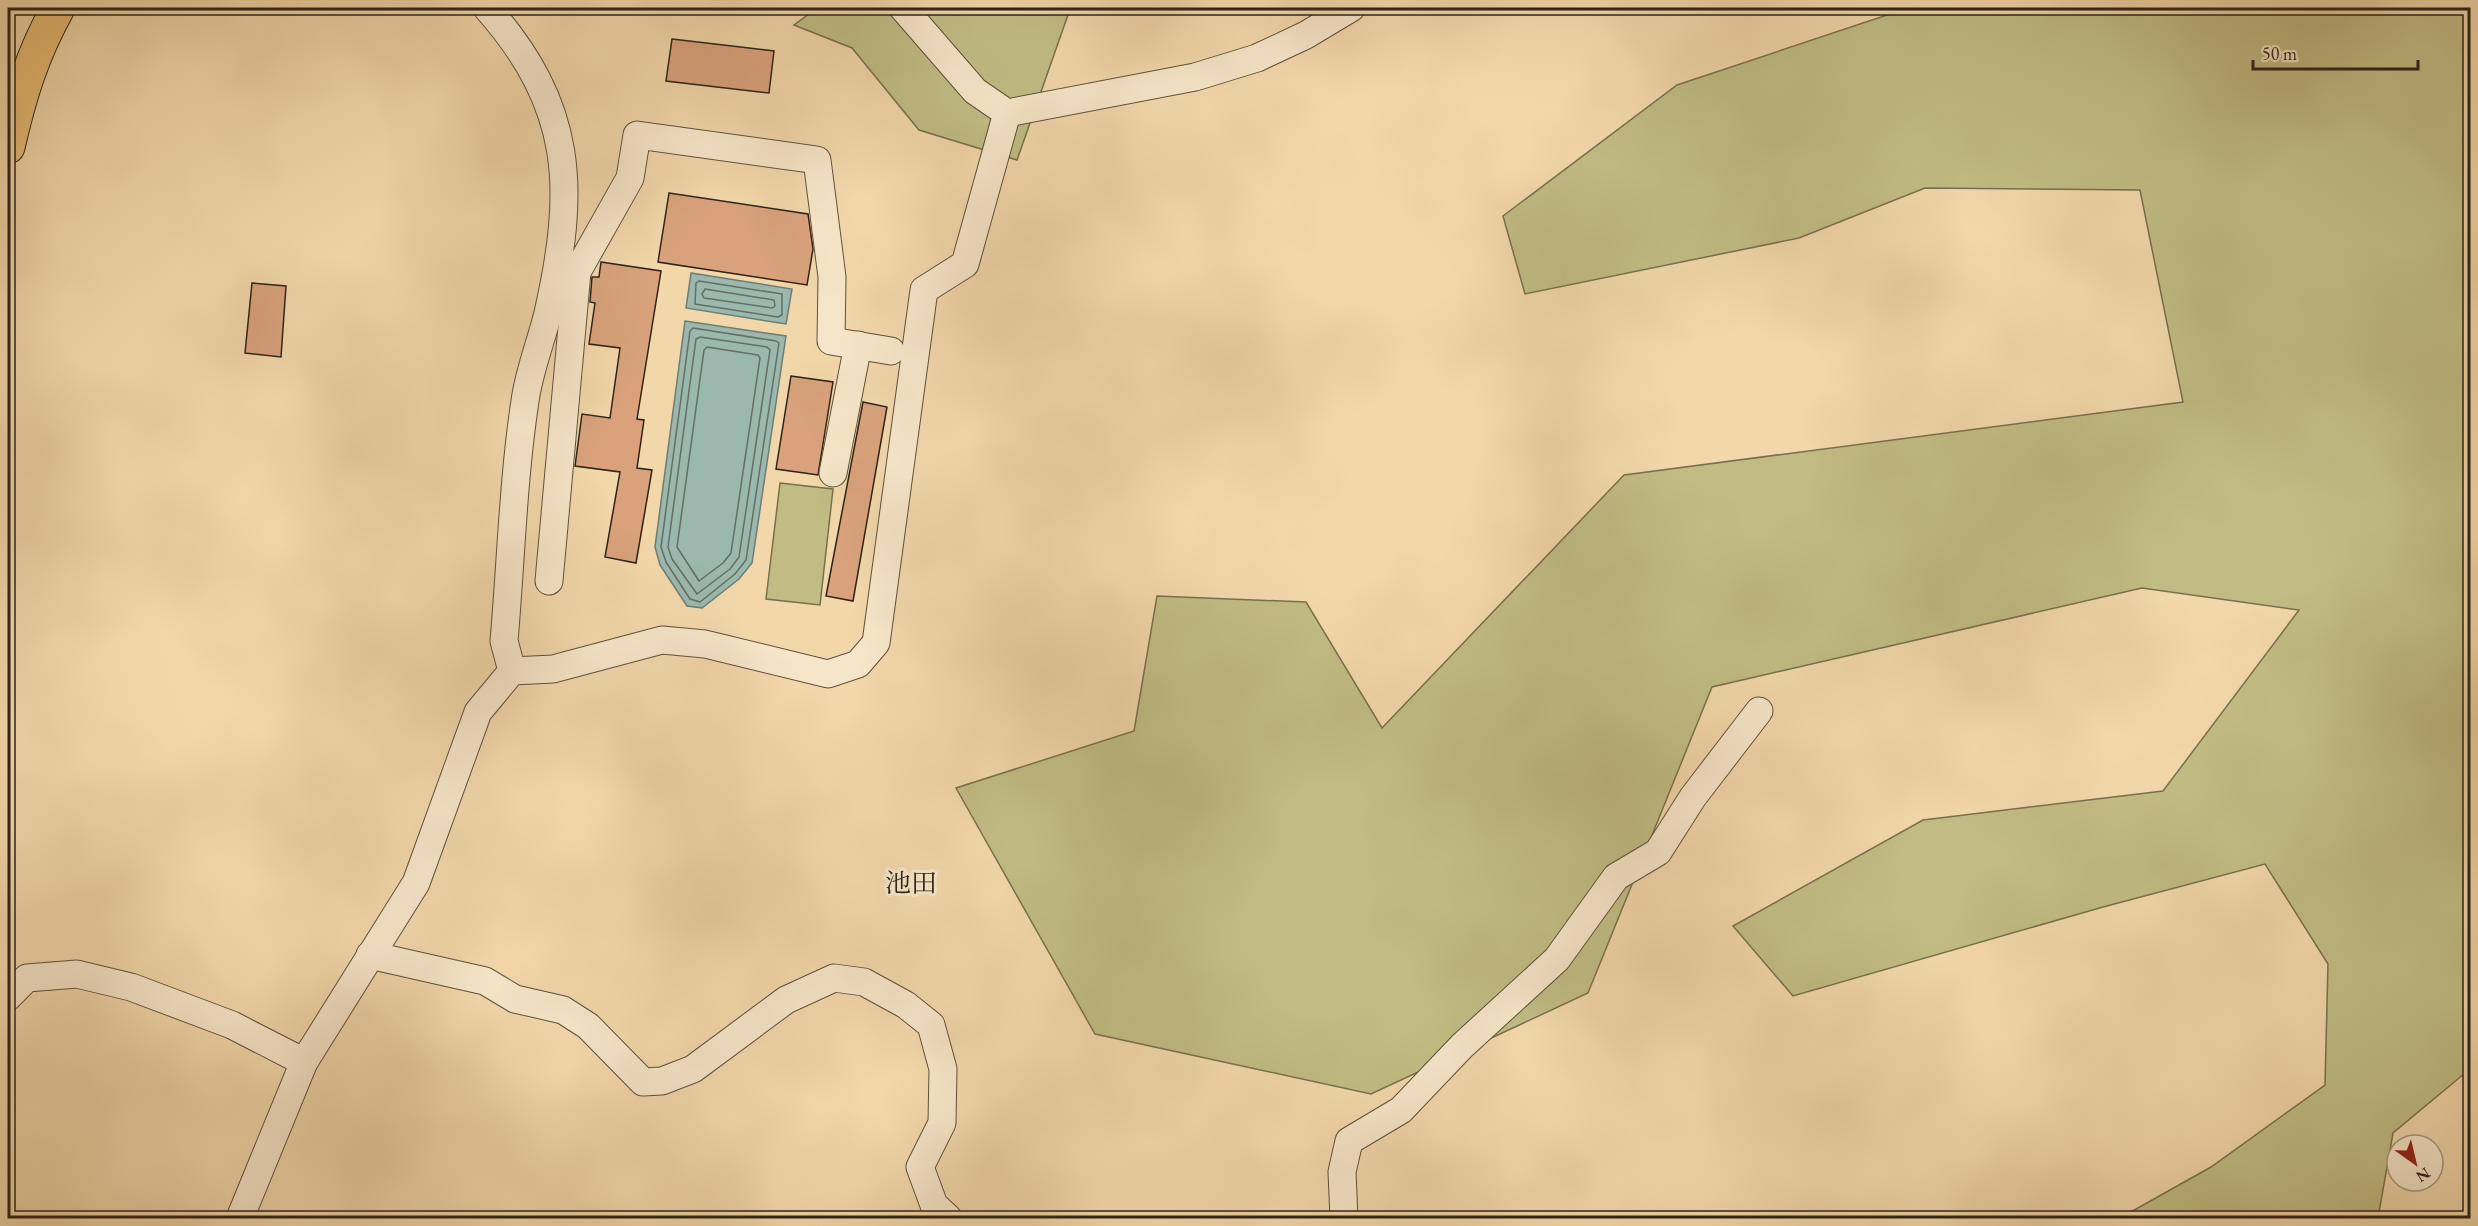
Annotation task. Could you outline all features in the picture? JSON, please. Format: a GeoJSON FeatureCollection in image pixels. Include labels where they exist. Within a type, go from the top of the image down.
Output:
{"type":"FeatureCollection","features":[{"type":"Feature","properties":{"kind":"main road"},"geometry":{"type":"LineString","coordinates":[[8,147],[22,84],[39,43],[58,8]]}},
{"type":"Feature","properties":{"kind":"street"},"geometry":{"type":"LineString","coordinates":[[487,8],[509,33],[541,83],[556,128],[565,177],[549,581]]}},
{"type":"Feature","properties":{"kind":"street"},"geometry":{"type":"LineString","coordinates":[[903,8],[975,91],[1007,113],[1205,74],[1257,58],[1306,35],[1351,8]]}},
{"type":"Feature","properties":{"kind":"street"},"geometry":{"type":"LineString","coordinates":[[240,1218],[304,1062],[416,883],[477,712],[512,671],[553,669],[662,640],[705,644],[828,674],[858,664],[876,643],[924,290],[965,264],[1007,113]]}},
{"type":"Feature","properties":{"kind":"street"},"geometry":{"type":"LineString","coordinates":[[512,671],[504,641],[525,399],[577,272],[630,178],[637,135],[817,160],[832,277],[831,341],[891,351]]}},
{"type":"Feature","properties":{"kind":"street"},"geometry":{"type":"LineString","coordinates":[[833,473],[858,345]]}},
{"type":"Feature","properties":{"kind":"street"},"geometry":{"type":"LineString","coordinates":[[1344,1218],[1342,1172],[1349,1141],[1401,1110],[1462,1046],[1557,959],[1616,877],[1658,852],[1693,797],[1759,711]]}},
{"type":"Feature","properties":{"kind":"street"},"geometry":{"type":"LineString","coordinates":[[370,955],[484,981],[515,999],[563,1010],[588,1026],[643,1082],[662,1081],[693,1069],[786,1000],[834,978],[864,982],[906,1005],[931,1025],[943,1069],[942,1123],[920,1167],[934,1205],[948,1218]]}},
{"type":"Feature","properties":{"kind":"street"},"geometry":{"type":"LineString","coordinates":[[8,997],[27,978],[77,974],[131,987],[232,1025],[304,1062]]}},
{"type":"Feature","properties":{"kind":"shaded area"},"geometry":{"type":"Polygon","coordinates":[[[817,8],[1175,8],[1163,11],[1069,12],[1017,160],[919,130],[852,48],[794,25],[817,8]]]}},
{"type":"Feature","properties":{"kind":"shaded area"},"geometry":{"type":"Polygon","coordinates":[[[1908,8],[2470,8],[2470,1069],[2393,1133],[2385,1133],[2385,1178],[2378,1218],[2120,1218],[2211,1167],[2325,1085],[2328,964],[2265,864],[2103,907],[1793,996],[1733,926],[1923,820],[2163,791],[2299,610],[2142,588],[1712,687],[1588,993],[1371,1094],[1095,1034],[956,788],[1134,731],[1157,596],[1306,602],[1382,728],[1624,475],[2183,402],[2140,190],[1925,188],[1799,238],[1525,294],[1503,216],[1677,85],[1908,8]]]}},
{"type":"Feature","properties":{"kind":"shaded area"},"geometry":{"type":"Polygon","coordinates":[[[780,483],[833,489],[820,605],[766,599],[780,483]]]}},
{"type":"Feature","properties":{"kind":"water"},"geometry":{"type":"Polygon","coordinates":[[[691,273],[792,289],[786,324],[686,308],[691,273]]]}},
{"type":"Feature","properties":{"kind":"water"},"geometry":{"type":"Polygon","coordinates":[[[685,321],[786,336],[752,563],[739,579],[702,608],[687,606],[660,565],[655,547],[685,321]]]}},
{"type":"Feature","properties":{"kind":"building"},"geometry":{"type":"Polygon","coordinates":[[[672,39],[774,51],[769,93],[666,81],[672,39]]]}},
{"type":"Feature","properties":{"kind":"building"},"geometry":{"type":"Polygon","coordinates":[[[669,193],[808,214],[813,249],[807,285],[658,262],[669,193]]]}},
{"type":"Feature","properties":{"kind":"building"},"geometry":{"type":"Polygon","coordinates":[[[601,262],[661,271],[637,419],[644,420],[637,468],[652,470],[636,563],[605,557],[620,472],[575,466],[582,414],[610,418],[620,348],[589,344],[595,303],[590,302],[592,277],[599,277],[601,262]]]}},
{"type":"Feature","properties":{"kind":"building"},"geometry":{"type":"Polygon","coordinates":[[[252,283],[286,286],[281,357],[245,353],[252,283]]]}},
{"type":"Feature","properties":{"kind":"building"},"geometry":{"type":"Polygon","coordinates":[[[791,376],[833,382],[818,475],[776,469],[791,376]]]}},
{"type":"Feature","properties":{"kind":"building"},"geometry":{"type":"Polygon","coordinates":[[[863,402],[887,407],[853,601],[826,596],[863,402]]]}},
{"type":"Feature","properties":{"kind":"district","name":"池田"},"geometry":{"type":"Point","coordinates":[911,883]}}]}
